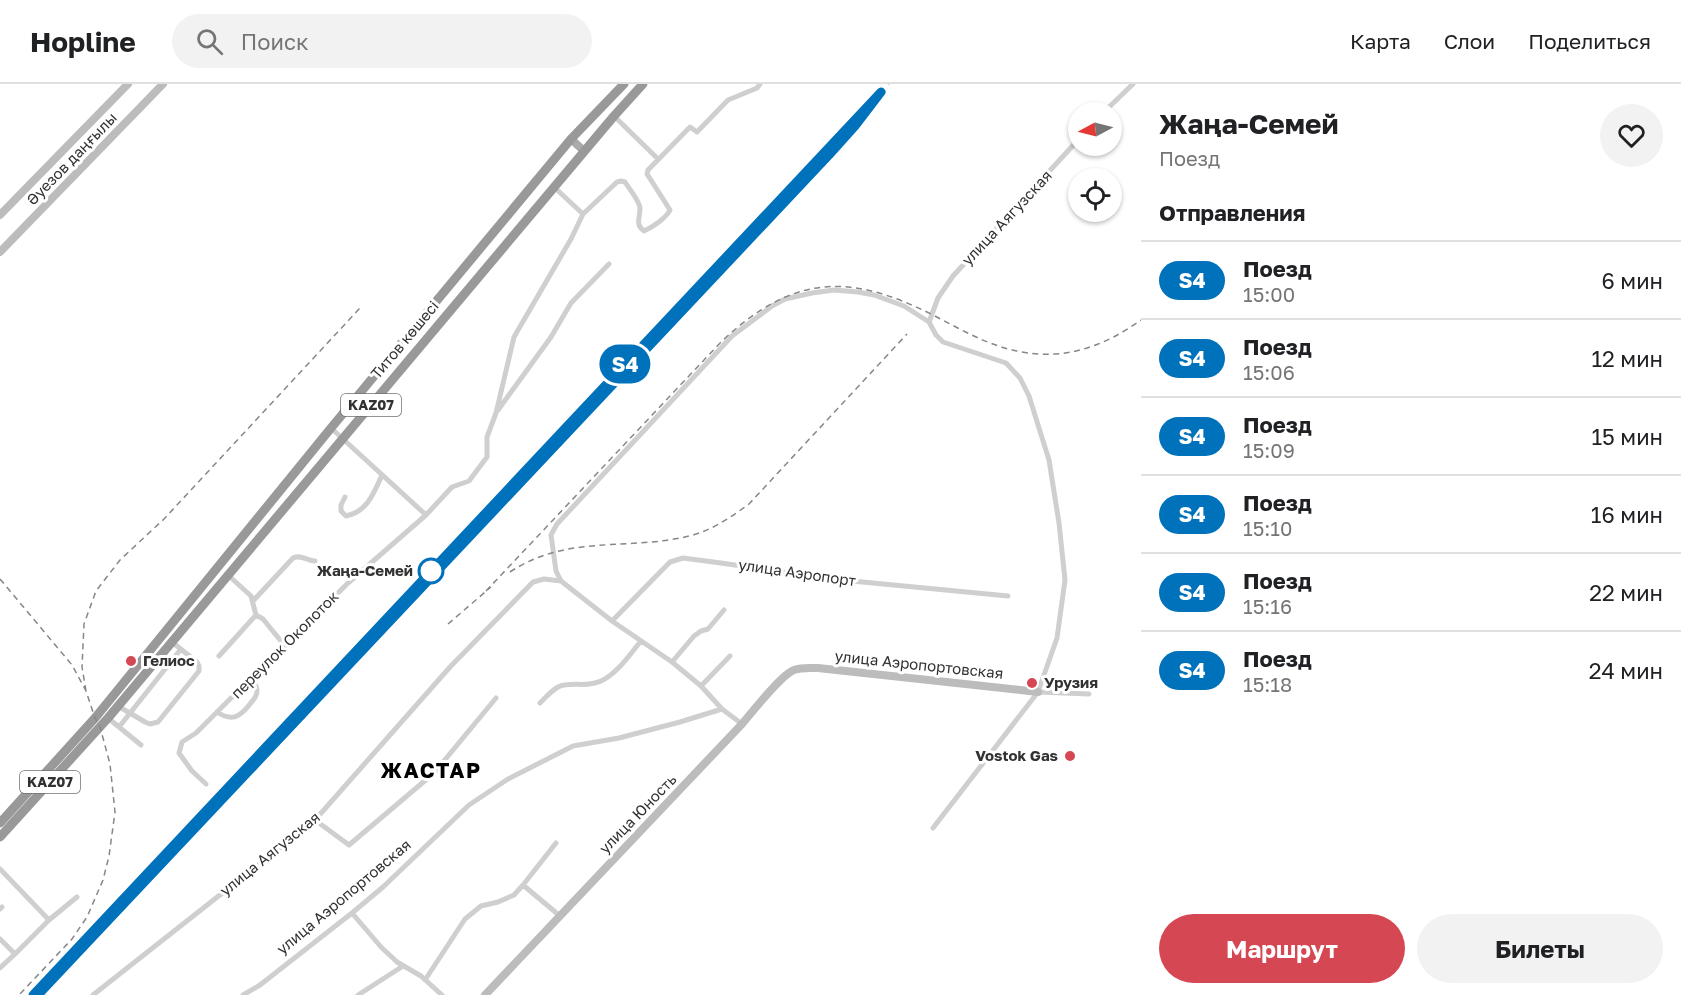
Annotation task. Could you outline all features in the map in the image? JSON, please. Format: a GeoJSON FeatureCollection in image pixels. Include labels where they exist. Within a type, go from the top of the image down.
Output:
{"type":"FeatureCollection","features":[{"type":"Feature","properties":{"kind":"highway","name":"Титов көшесі"},"geometry":{"type":"LineString","coordinates":[[98,723],[129,676],[331,428],[571,139],[624,84]]}},
{"type":"Feature","properties":{"kind":"highway","name":"Титов көшесі"},"geometry":{"type":"LineString","coordinates":[[98,723],[108,718],[584,151],[643,84]]}},
{"type":"Feature","properties":{"kind":"highway","name":"KAZ07"},"geometry":{"type":"LineString","coordinates":[[0,824],[98,723]]}},
{"type":"Feature","properties":{"kind":"highway","name":"KAZ07"},"geometry":{"type":"LineString","coordinates":[[0,837],[98,723]]}},
{"type":"Feature","properties":{"kind":"main road"},"geometry":{"type":"LineString","coordinates":[[571,139],[584,151]]}},
{"type":"Feature","properties":{"kind":"main road"},"geometry":{"type":"LineString","coordinates":[[129,676],[137,683]]}},
{"type":"Feature","properties":{"kind":"street","name":"Әуезов даңғылы"},"geometry":{"type":"LineString","coordinates":[[0,215],[128,84]]}},
{"type":"Feature","properties":{"kind":"street","name":"Әуезов даңғылы"},"geometry":{"type":"LineString","coordinates":[[0,252],[163,84]]}},
{"type":"Feature","properties":{"kind":"street"},"geometry":{"type":"LineString","coordinates":[[496,413],[514,337],[583,214],[617,182],[621,181],[625,182],[640,205],[638,224],[641,230],[648,230],[669,212],[647,174],[658,159],[690,127],[698,132],[728,100],[757,88],[760,84]]}},
{"type":"Feature","properties":{"kind":"street"},"geometry":{"type":"LineString","coordinates":[[1114,102],[1133,84]]}},
{"type":"Feature","properties":{"kind":"street"},"geometry":{"type":"LineString","coordinates":[[614,116],[658,159]]}},
{"type":"Feature","properties":{"kind":"street","name":"улица Аягузская"},"geometry":{"type":"LineString","coordinates":[[929,322],[938,298],[953,276],[1068,151]]}},
{"type":"Feature","properties":{"kind":"street"},"geometry":{"type":"LineString","coordinates":[[554,187],[583,214]]}},
{"type":"Feature","properties":{"kind":"street"},"geometry":{"type":"LineString","coordinates":[[496,413],[551,337],[571,303],[609,264]]}},
{"type":"Feature","properties":{"kind":"street"},"geometry":{"type":"LineString","coordinates":[[742,724],[722,709],[701,686],[672,662],[612,621],[561,580],[556,572],[551,536],[557,524],[732,336],[772,306],[785,299],[834,290],[874,295],[904,306],[929,322],[943,342],[1006,363],[1020,378],[1029,396],[1049,460],[1059,523],[1065,580],[1057,638],[1038,692],[933,828]]}},
{"type":"Feature","properties":{"kind":"street","name":"переулок Околоток"},"geometry":{"type":"LineString","coordinates":[[207,784],[192,771],[179,753],[182,742],[196,733],[250,679],[272,661],[348,583],[426,515],[452,487],[469,481],[487,457],[487,437],[496,413]]}},
{"type":"Feature","properties":{"kind":"street"},"geometry":{"type":"LineString","coordinates":[[331,428],[426,515]]}},
{"type":"Feature","properties":{"kind":"street"},"geometry":{"type":"LineString","coordinates":[[345,497],[341,511],[346,516],[362,509],[368,503],[382,475]]}},
{"type":"Feature","properties":{"kind":"street"},"geometry":{"type":"LineString","coordinates":[[253,601],[293,558],[297,556],[315,561]]}},
{"type":"Feature","properties":{"kind":"street","name":"улица Аэропорт"},"geometry":{"type":"LineString","coordinates":[[612,621],[670,562],[683,558],[831,579],[1008,597]]}},
{"type":"Feature","properties":{"kind":"street"},"geometry":{"type":"LineString","coordinates":[[228,575],[251,596],[256,615],[263,619],[285,646]]}},
{"type":"Feature","properties":{"kind":"street","name":"улица Аягузская"},"geometry":{"type":"LineString","coordinates":[[93,995],[315,820],[450,667],[533,582],[544,579],[561,580]]}},
{"type":"Feature","properties":{"kind":"street"},"geometry":{"type":"LineString","coordinates":[[672,662],[694,636],[708,629],[724,610]]}},
{"type":"Feature","properties":{"kind":"street"},"geometry":{"type":"LineString","coordinates":[[219,656],[256,615]]}},
{"type":"Feature","properties":{"kind":"street"},"geometry":{"type":"LineString","coordinates":[[540,702],[558,687],[601,681],[611,674],[641,641]]}},
{"type":"Feature","properties":{"kind":"street"},"geometry":{"type":"LineString","coordinates":[[118,706],[150,724],[158,722],[199,671],[197,662],[172,642]]}},
{"type":"Feature","properties":{"kind":"street"},"geometry":{"type":"LineString","coordinates":[[119,727],[181,649]]}},
{"type":"Feature","properties":{"kind":"street"},"geometry":{"type":"LineString","coordinates":[[701,686],[730,656]]}},
{"type":"Feature","properties":{"kind":"street","name":"улица Юность"},"geometry":{"type":"LineString","coordinates":[[485,995],[783,678],[792,670],[802,667],[818,668]]}},
{"type":"Feature","properties":{"kind":"street","name":"улица Аэропортовская"},"geometry":{"type":"LineString","coordinates":[[818,668],[1038,692],[1089,694]]}},
{"type":"Feature","properties":{"kind":"street"},"geometry":{"type":"LineString","coordinates":[[217,712],[224,717],[236,717],[246,710],[257,691],[256,685],[250,679]]}},
{"type":"Feature","properties":{"kind":"street"},"geometry":{"type":"LineString","coordinates":[[315,820],[349,845],[434,773],[496,698]]}},
{"type":"Feature","properties":{"kind":"street","name":"улица Аэропортовская"},"geometry":{"type":"LineString","coordinates":[[243,995],[260,985],[383,887],[469,805],[507,779],[573,746],[619,738],[722,709]]}},
{"type":"Feature","properties":{"kind":"street"},"geometry":{"type":"LineString","coordinates":[[108,718],[141,745]]}},
{"type":"Feature","properties":{"kind":"street"},"geometry":{"type":"LineString","coordinates":[[425,980],[465,919],[481,906],[514,895],[556,843]]}},
{"type":"Feature","properties":{"kind":"street"},"geometry":{"type":"LineString","coordinates":[[0,869],[49,920]]}},
{"type":"Feature","properties":{"kind":"street"},"geometry":{"type":"LineString","coordinates":[[523,885],[560,916]]}},
{"type":"Feature","properties":{"kind":"street"},"geometry":{"type":"LineString","coordinates":[[0,969],[49,920],[77,897]]}},
{"type":"Feature","properties":{"kind":"street"},"geometry":{"type":"LineString","coordinates":[[351,913],[381,947],[442,995]]}},
{"type":"Feature","properties":{"kind":"street"},"geometry":{"type":"LineString","coordinates":[[0,939],[15,954]]}},
{"type":"Feature","properties":{"kind":"street"},"geometry":{"type":"LineString","coordinates":[[358,995],[403,966]]}},
{"type":"Feature","properties":{"kind":"railway"},"geometry":{"type":"LineString","coordinates":[[33,995],[889,84]]}},
{"type":"Feature","properties":{"kind":"railway"},"geometry":{"type":"LineString","coordinates":[[486,591],[721,342],[772,303],[797,293],[822,287],[847,287],[874,292],[902,301],[995,345],[1034,354],[1067,353],[1082,349],[1112,338],[1141,320]]}},
{"type":"Feature","properties":{"kind":"railway"},"geometry":{"type":"LineString","coordinates":[[86,691],[82,667],[84,624],[96,591],[120,560],[164,519],[360,308]]}},
{"type":"Feature","properties":{"kind":"railway"},"geometry":{"type":"LineString","coordinates":[[510,572],[532,560],[555,552],[600,545],[669,540],[693,535],[722,522],[749,504],[907,334]]}},
{"type":"Feature","properties":{"kind":"railway"},"geometry":{"type":"LineString","coordinates":[[0,579],[72,665],[86,691],[100,727],[110,764],[115,812],[103,880],[87,917],[72,939],[19,995]]}},
{"type":"Feature","properties":{"kind":"railway"},"geometry":{"type":"LineString","coordinates":[[448,624],[491,587]]}},
{"type":"Feature","properties":{"kind":"train","name":"S4"},"geometry":{"type":"LineString","coordinates":[[33,995],[881,92],[829,155],[38,995]]}},
{"type":"Feature","properties":{"kind":"place","name":"Жаңа-Семей"},"geometry":{"type":"Point","coordinates":[431,571]}},
{"type":"Feature","properties":{"kind":"place","name":"Гелиос"},"geometry":{"type":"Point","coordinates":[131,661]}},
{"type":"Feature","properties":{"kind":"place","name":"Урузия"},"geometry":{"type":"Point","coordinates":[1032,683]}},
{"type":"Feature","properties":{"kind":"place","name":"Vostok Gas"},"geometry":{"type":"Point","coordinates":[1070,756]}},
{"type":"Feature","properties":{"kind":"district","name":"ЖАСТАР"},"geometry":{"type":"Point","coordinates":[431,771]}}]}
